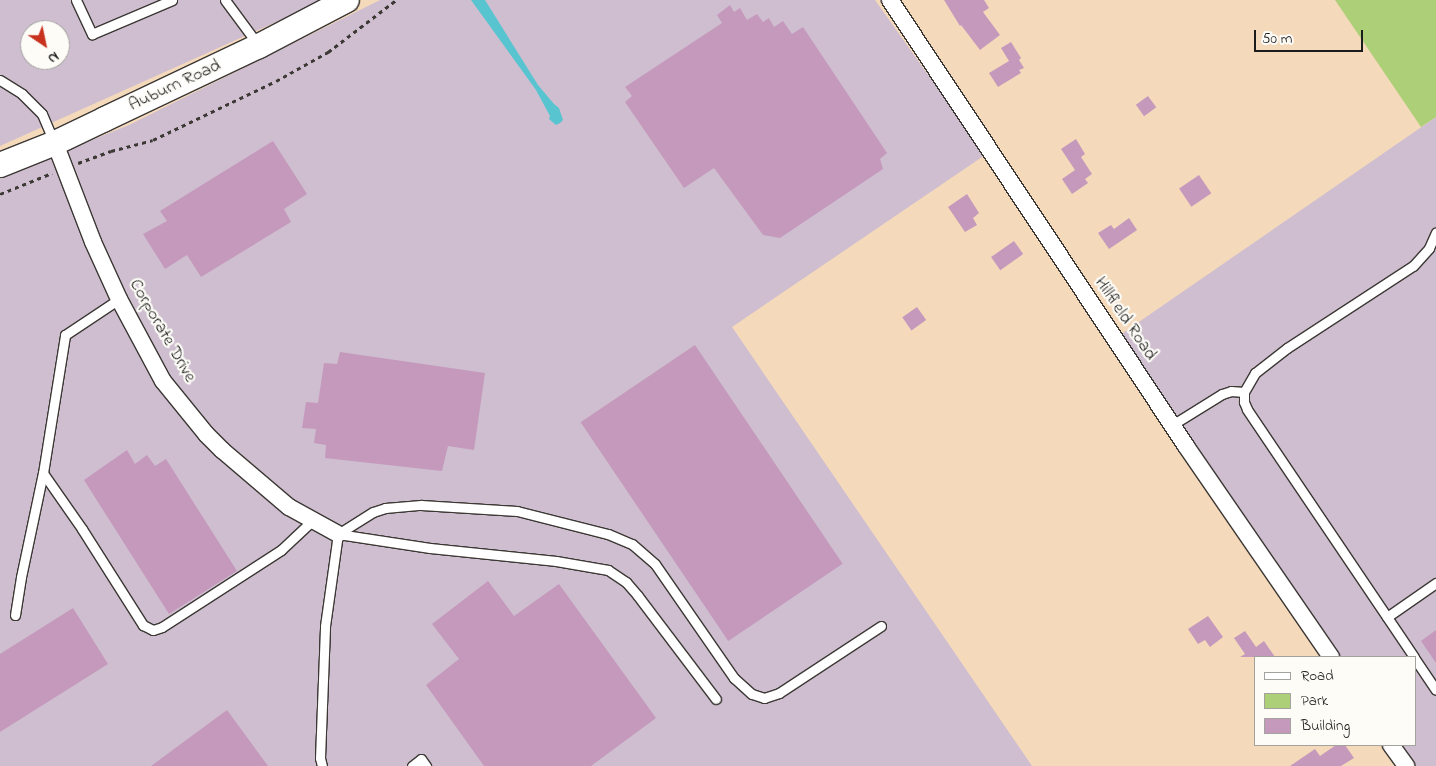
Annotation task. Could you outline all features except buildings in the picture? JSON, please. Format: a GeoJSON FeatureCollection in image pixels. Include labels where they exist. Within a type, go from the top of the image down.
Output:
{"type":"FeatureCollection","features":[{"type":"Feature","properties":{"kind":"main road","name":"Auburn Road"},"geometry":{"type":"LineString","coordinates":[[0,164],[55,143],[259,46],[347,0]]}},
{"type":"Feature","properties":{"kind":"street","name":"Hillfield Road"},"geometry":{"type":"LineString","coordinates":[[890,0],[1172,425],[1330,656]]}},
{"type":"Feature","properties":{"kind":"street","name":"Corporate Drive"},"geometry":{"type":"LineString","coordinates":[[55,143],[93,242],[119,300],[164,381],[206,434],[289,507],[338,534]]}},
{"type":"Feature","properties":{"kind":"street"},"geometry":{"type":"LineString","coordinates":[[1393,746],[1406,766]]}},
{"type":"Feature","properties":{"kind":"lane"},"geometry":{"type":"LineString","coordinates":[[76,0],[92,34],[172,0]]}},
{"type":"Feature","properties":{"kind":"lane"},"geometry":{"type":"LineString","coordinates":[[225,0],[259,46]]}},
{"type":"Feature","properties":{"kind":"lane"},"geometry":{"type":"LineString","coordinates":[[0,80],[22,94],[42,114],[55,143]]}},
{"type":"Feature","properties":{"kind":"lane"},"geometry":{"type":"LineString","coordinates":[[1413,656],[1247,409],[1244,402],[1244,392],[1255,373],[1287,348],[1413,266],[1429,248],[1436,232]]}},
{"type":"Feature","properties":{"kind":"lane"},"geometry":{"type":"LineString","coordinates":[[15,615],[20,577],[43,473],[65,335],[119,300]]}},
{"type":"Feature","properties":{"kind":"lane"},"geometry":{"type":"LineString","coordinates":[[1172,425],[1222,394],[1244,392]]}},
{"type":"Feature","properties":{"kind":"lane"},"geometry":{"type":"LineString","coordinates":[[43,473],[82,529],[143,625],[153,630],[162,627],[281,550],[313,520]]}},
{"type":"Feature","properties":{"kind":"lane"},"geometry":{"type":"LineString","coordinates":[[322,766],[320,758],[325,626],[338,534],[373,512],[385,508],[421,505],[517,511],[608,534],[632,544],[655,564],[734,678],[752,694],[764,698],[779,693],[881,626]]}},
{"type":"Feature","properties":{"kind":"lane"},"geometry":{"type":"LineString","coordinates":[[338,534],[608,570],[626,582],[632,589],[716,699]]}},
{"type":"Feature","properties":{"kind":"lane"},"geometry":{"type":"LineString","coordinates":[[1387,617],[1436,583]]}},
{"type":"Feature","properties":{"kind":"lane"},"geometry":{"type":"LineString","coordinates":[[1416,661],[1436,690]]}},
{"type":"Feature","properties":{"kind":"lane"},"geometry":{"type":"LineString","coordinates":[[412,766],[421,759],[426,766]]}},
{"type":"Feature","properties":{"kind":"path"},"geometry":{"type":"LineString","coordinates":[[0,194],[111,150],[153,140],[276,81],[328,52],[396,0]]}},
{"type":"Feature","properties":{"kind":"shaded area"},"geometry":{"type":"Polygon","coordinates":[[[0,0],[325,0],[0,146],[0,0]]]}},
{"type":"Feature","properties":{"kind":"shaded area"},"geometry":{"type":"Polygon","coordinates":[[[380,0],[875,0],[985,155],[732,327],[1032,766],[0,766],[0,177],[129,125],[380,0]]]}},
{"type":"Feature","properties":{"kind":"shaded area"},"geometry":{"type":"Polygon","coordinates":[[[1436,117],[1436,766],[1412,766],[1399,746],[1416,746],[1416,656],[1337,656],[1120,335],[1436,117]]]}},
{"type":"Feature","properties":{"kind":"green space"},"geometry":{"type":"Polygon","coordinates":[[[1335,0],[1436,0],[1436,117],[1421,127],[1335,0]]]}},
{"type":"Feature","properties":{"kind":"water"},"geometry":{"type":"Polygon","coordinates":[[[471,0],[485,0],[538,85],[559,108],[563,120],[560,123],[556,125],[549,119],[550,116],[536,90],[471,0]]]}}]}
